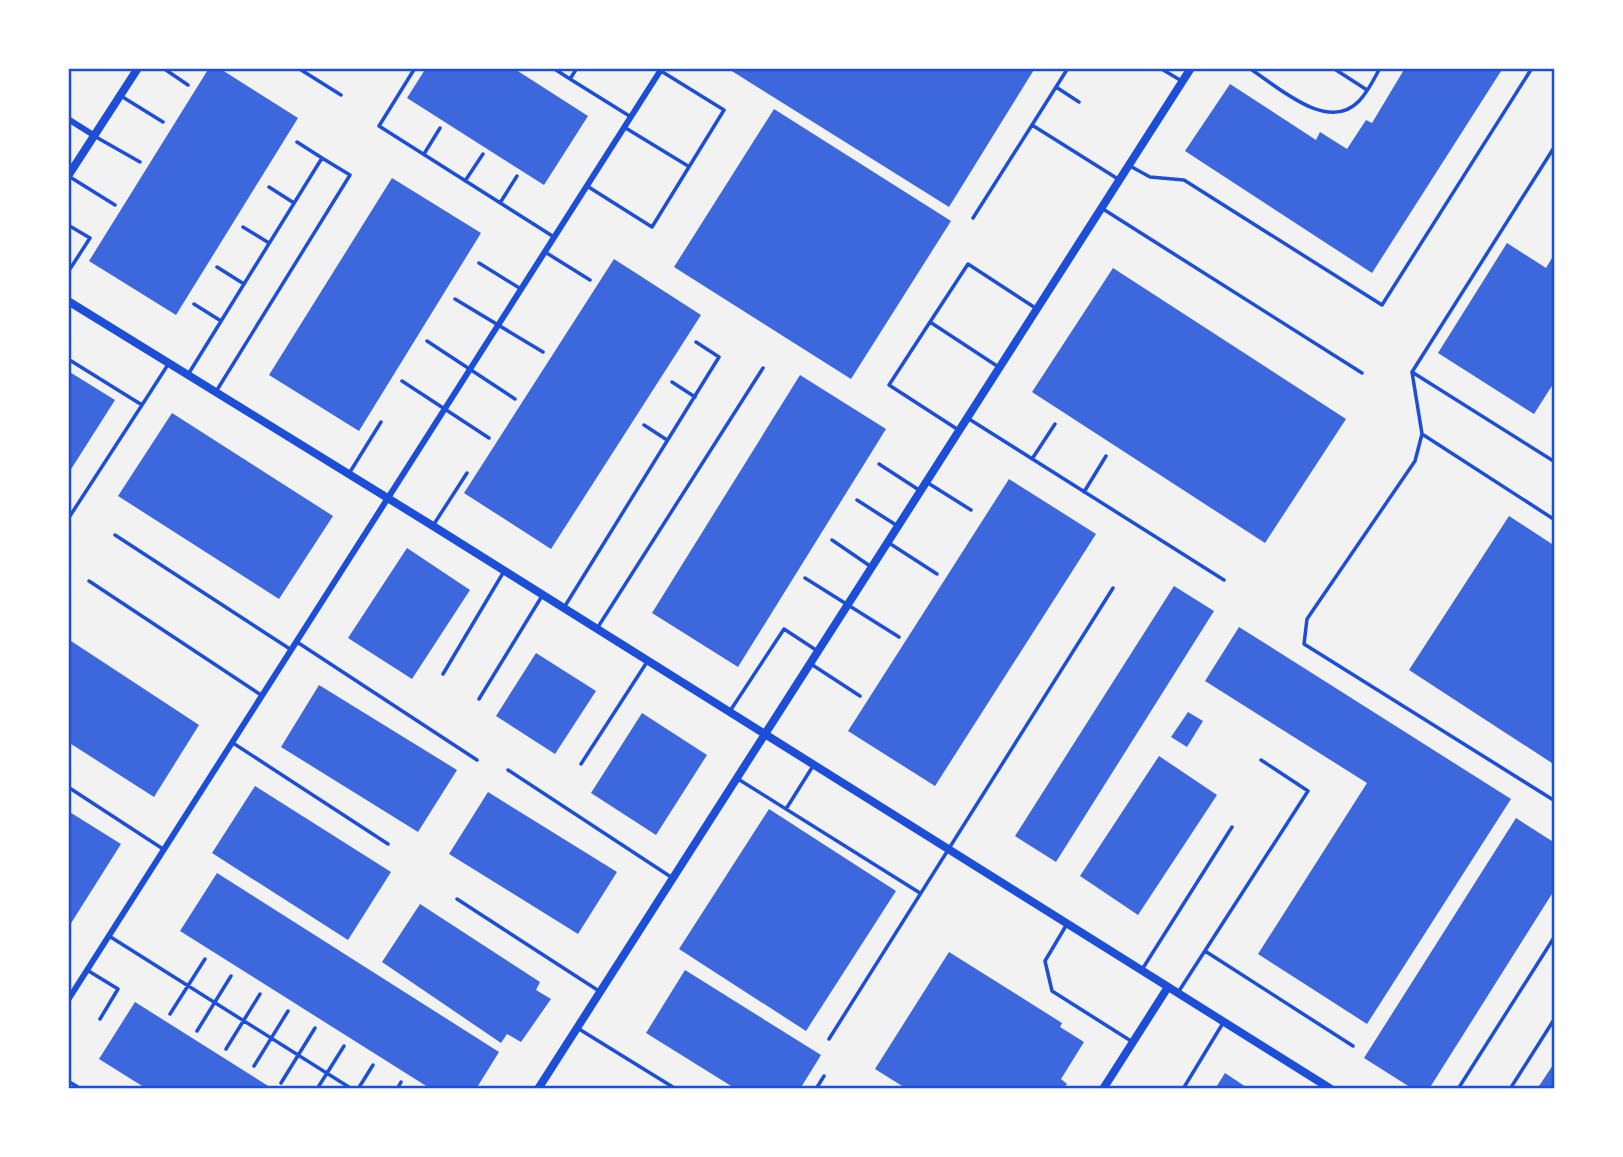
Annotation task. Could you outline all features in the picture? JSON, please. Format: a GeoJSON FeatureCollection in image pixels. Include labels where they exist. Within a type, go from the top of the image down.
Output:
{"type":"FeatureCollection","features":[{"type":"Feature","properties":{"kind":"street"},"geometry":{"type":"LineString","coordinates":[[68,176],[138,68]]}},
{"type":"Feature","properties":{"kind":"street"},"geometry":{"type":"LineString","coordinates":[[538,1089],[1191,68]]}},
{"type":"Feature","properties":{"kind":"street"},"geometry":{"type":"LineString","coordinates":[[68,1000],[661,69]]}},
{"type":"Feature","properties":{"kind":"street"},"geometry":{"type":"LineString","coordinates":[[68,119],[95,136]]}},
{"type":"Feature","properties":{"kind":"street"},"geometry":{"type":"LineString","coordinates":[[68,301],[543,594],[1331,1089]]}},
{"type":"Feature","properties":{"kind":"street"},"geometry":{"type":"LineString","coordinates":[[1103,1088],[1168,987]]}},
{"type":"Feature","properties":{"kind":"lane"},"geometry":{"type":"LineString","coordinates":[[163,68],[188,85]]}},
{"type":"Feature","properties":{"kind":"lane"},"geometry":{"type":"LineString","coordinates":[[298,68],[341,95]]}},
{"type":"Feature","properties":{"kind":"lane"},"geometry":{"type":"LineString","coordinates":[[415,68],[379,126],[554,237]]}},
{"type":"Feature","properties":{"kind":"lane"},"geometry":{"type":"LineString","coordinates":[[553,68],[631,117]]}},
{"type":"Feature","properties":{"kind":"lane"},"geometry":{"type":"LineString","coordinates":[[570,79],[578,68]]}},
{"type":"Feature","properties":{"kind":"lane"},"geometry":{"type":"LineString","coordinates":[[973,218],[1068,68]]}},
{"type":"Feature","properties":{"kind":"lane"},"geometry":{"type":"LineString","coordinates":[[1160,68],[1182,82]]}},
{"type":"Feature","properties":{"kind":"lane"},"geometry":{"type":"LineString","coordinates":[[1249,68],[1314,110],[1334,114],[1350,109],[1361,100],[1380,68]]}},
{"type":"Feature","properties":{"kind":"lane"},"geometry":{"type":"LineString","coordinates":[[1333,68],[1367,90]]}},
{"type":"Feature","properties":{"kind":"lane"},"geometry":{"type":"LineString","coordinates":[[1129,165],[1150,177],[1184,180],[1382,305],[1532,68]]}},
{"type":"Feature","properties":{"kind":"lane"},"geometry":{"type":"LineString","coordinates":[[587,186],[652,227],[724,110],[661,69]]}},
{"type":"Feature","properties":{"kind":"lane"},"geometry":{"type":"LineString","coordinates":[[1056,87],[1079,102]]}},
{"type":"Feature","properties":{"kind":"lane"},"geometry":{"type":"LineString","coordinates":[[121,96],[163,121]]}},
{"type":"Feature","properties":{"kind":"lane"},"geometry":{"type":"LineString","coordinates":[[1032,125],[1119,180]]}},
{"type":"Feature","properties":{"kind":"lane"},"geometry":{"type":"LineString","coordinates":[[624,127],[689,167]]}},
{"type":"Feature","properties":{"kind":"lane"},"geometry":{"type":"LineString","coordinates":[[424,154],[440,128]]}},
{"type":"Feature","properties":{"kind":"lane"},"geometry":{"type":"LineString","coordinates":[[95,136],[140,162]]}},
{"type":"Feature","properties":{"kind":"lane"},"geometry":{"type":"LineString","coordinates":[[216,392],[350,175],[297,142]]}},
{"type":"Feature","properties":{"kind":"lane"},"geometry":{"type":"LineString","coordinates":[[1555,146],[1412,372],[1422,434],[1415,461],[1307,619],[1304,644],[1555,801]]}},
{"type":"Feature","properties":{"kind":"lane"},"geometry":{"type":"LineString","coordinates":[[465,181],[483,154]]}},
{"type":"Feature","properties":{"kind":"lane"},"geometry":{"type":"LineString","coordinates":[[188,375],[322,158]]}},
{"type":"Feature","properties":{"kind":"lane"},"geometry":{"type":"LineString","coordinates":[[68,176],[115,205]]}},
{"type":"Feature","properties":{"kind":"lane"},"geometry":{"type":"LineString","coordinates":[[500,203],[517,176]]}},
{"type":"Feature","properties":{"kind":"lane"},"geometry":{"type":"LineString","coordinates":[[269,187],[294,203]]}},
{"type":"Feature","properties":{"kind":"lane"},"geometry":{"type":"LineString","coordinates":[[1102,208],[1362,373]]}},
{"type":"Feature","properties":{"kind":"lane"},"geometry":{"type":"LineString","coordinates":[[68,225],[90,238],[68,272]]}},
{"type":"Feature","properties":{"kind":"lane"},"geometry":{"type":"LineString","coordinates":[[243,227],[269,243]]}},
{"type":"Feature","properties":{"kind":"lane"},"geometry":{"type":"LineString","coordinates":[[545,252],[590,280]]}},
{"type":"Feature","properties":{"kind":"lane"},"geometry":{"type":"LineString","coordinates":[[479,263],[521,289]]}},
{"type":"Feature","properties":{"kind":"lane"},"geometry":{"type":"LineString","coordinates":[[959,431],[889,385],[968,264],[1037,309]]}},
{"type":"Feature","properties":{"kind":"lane"},"geometry":{"type":"LineString","coordinates":[[217,267],[244,284]]}},
{"type":"Feature","properties":{"kind":"lane"},"geometry":{"type":"LineString","coordinates":[[455,299],[543,352]]}},
{"type":"Feature","properties":{"kind":"lane"},"geometry":{"type":"LineString","coordinates":[[194,304],[221,321]]}},
{"type":"Feature","properties":{"kind":"lane"},"geometry":{"type":"LineString","coordinates":[[930,322],[999,368]]}},
{"type":"Feature","properties":{"kind":"lane"},"geometry":{"type":"LineString","coordinates":[[427,341],[515,399]]}},
{"type":"Feature","properties":{"kind":"lane"},"geometry":{"type":"LineString","coordinates":[[564,608],[719,357],[696,342]]}},
{"type":"Feature","properties":{"kind":"lane"},"geometry":{"type":"LineString","coordinates":[[68,359],[142,405]]}},
{"type":"Feature","properties":{"kind":"lane"},"geometry":{"type":"LineString","coordinates":[[68,519],[169,363]]}},
{"type":"Feature","properties":{"kind":"lane"},"geometry":{"type":"LineString","coordinates":[[597,629],[763,368]]}},
{"type":"Feature","properties":{"kind":"lane"},"geometry":{"type":"LineString","coordinates":[[1412,372],[1555,462]]}},
{"type":"Feature","properties":{"kind":"lane"},"geometry":{"type":"LineString","coordinates":[[402,381],[489,438]]}},
{"type":"Feature","properties":{"kind":"lane"},"geometry":{"type":"LineString","coordinates":[[672,382],[695,397]]}},
{"type":"Feature","properties":{"kind":"lane"},"geometry":{"type":"LineString","coordinates":[[967,418],[1224,580]]}},
{"type":"Feature","properties":{"kind":"lane"},"geometry":{"type":"LineString","coordinates":[[349,474],[381,422]]}},
{"type":"Feature","properties":{"kind":"lane"},"geometry":{"type":"LineString","coordinates":[[1032,459],[1055,424]]}},
{"type":"Feature","properties":{"kind":"lane"},"geometry":{"type":"LineString","coordinates":[[643,425],[667,440]]}},
{"type":"Feature","properties":{"kind":"lane"},"geometry":{"type":"LineString","coordinates":[[1422,434],[1555,520]]}},
{"type":"Feature","properties":{"kind":"lane"},"geometry":{"type":"LineString","coordinates":[[1084,492],[1106,456]]}},
{"type":"Feature","properties":{"kind":"lane"},"geometry":{"type":"LineString","coordinates":[[879,464],[920,491]]}},
{"type":"Feature","properties":{"kind":"lane"},"geometry":{"type":"LineString","coordinates":[[433,526],[467,473]]}},
{"type":"Feature","properties":{"kind":"lane"},"geometry":{"type":"LineString","coordinates":[[926,481],[971,510]]}},
{"type":"Feature","properties":{"kind":"lane"},"geometry":{"type":"LineString","coordinates":[[857,500],[897,527]]}},
{"type":"Feature","properties":{"kind":"lane"},"geometry":{"type":"LineString","coordinates":[[115,535],[292,650]]}},
{"type":"Feature","properties":{"kind":"lane"},"geometry":{"type":"LineString","coordinates":[[832,540],[872,567]]}},
{"type":"Feature","properties":{"kind":"lane"},"geometry":{"type":"LineString","coordinates":[[887,542],[937,574]]}},
{"type":"Feature","properties":{"kind":"lane"},"geometry":{"type":"LineString","coordinates":[[443,674],[505,571]]}},
{"type":"Feature","properties":{"kind":"lane"},"geometry":{"type":"LineString","coordinates":[[805,578],[899,637]]}},
{"type":"Feature","properties":{"kind":"lane"},"geometry":{"type":"LineString","coordinates":[[89,581],[262,696]]}},
{"type":"Feature","properties":{"kind":"lane"},"geometry":{"type":"LineString","coordinates":[[829,1039],[1113,588]]}},
{"type":"Feature","properties":{"kind":"lane"},"geometry":{"type":"LineString","coordinates":[[479,699],[543,594]]}},
{"type":"Feature","properties":{"kind":"lane"},"geometry":{"type":"LineString","coordinates":[[730,712],[784,629],[818,651]]}},
{"type":"Feature","properties":{"kind":"lane"},"geometry":{"type":"LineString","coordinates":[[297,642],[477,760]]}},
{"type":"Feature","properties":{"kind":"lane"},"geometry":{"type":"LineString","coordinates":[[581,764],[648,661]]}},
{"type":"Feature","properties":{"kind":"lane"},"geometry":{"type":"LineString","coordinates":[[810,663],[860,696]]}},
{"type":"Feature","properties":{"kind":"lane"},"geometry":{"type":"LineString","coordinates":[[233,743],[388,844]]}},
{"type":"Feature","properties":{"kind":"lane"},"geometry":{"type":"LineString","coordinates":[[1178,993],[1308,791],[1261,760]]}},
{"type":"Feature","properties":{"kind":"lane"},"geometry":{"type":"LineString","coordinates":[[786,809],[814,764]]}},
{"type":"Feature","properties":{"kind":"lane"},"geometry":{"type":"LineString","coordinates":[[508,770],[673,878]]}},
{"type":"Feature","properties":{"kind":"lane"},"geometry":{"type":"LineString","coordinates":[[736,778],[920,894]]}},
{"type":"Feature","properties":{"kind":"lane"},"geometry":{"type":"LineString","coordinates":[[68,788],[164,850]]}},
{"type":"Feature","properties":{"kind":"lane"},"geometry":{"type":"LineString","coordinates":[[1142,970],[1232,827]]}},
{"type":"Feature","properties":{"kind":"lane"},"geometry":{"type":"LineString","coordinates":[[457,900],[600,992]]}},
{"type":"Feature","properties":{"kind":"lane"},"geometry":{"type":"LineString","coordinates":[[1068,924],[1045,961],[1052,991],[1133,1042]]}},
{"type":"Feature","properties":{"kind":"lane"},"geometry":{"type":"LineString","coordinates":[[109,936],[352,1089]]}},
{"type":"Feature","properties":{"kind":"lane"},"geometry":{"type":"LineString","coordinates":[[1458,1089],[1555,936]]}},
{"type":"Feature","properties":{"kind":"lane"},"geometry":{"type":"LineString","coordinates":[[1205,951],[1353,1046]]}},
{"type":"Feature","properties":{"kind":"lane"},"geometry":{"type":"LineString","coordinates":[[170,1014],[205,959]]}},
{"type":"Feature","properties":{"kind":"lane"},"geometry":{"type":"LineString","coordinates":[[87,970],[118,989],[100,1019]]}},
{"type":"Feature","properties":{"kind":"lane"},"geometry":{"type":"LineString","coordinates":[[197,1031],[231,976]]}},
{"type":"Feature","properties":{"kind":"lane"},"geometry":{"type":"LineString","coordinates":[[226,1049],[260,994]]}},
{"type":"Feature","properties":{"kind":"lane"},"geometry":{"type":"LineString","coordinates":[[254,1066],[288,1011]]}},
{"type":"Feature","properties":{"kind":"lane"},"geometry":{"type":"LineString","coordinates":[[1510,1089],[1555,1017]]}},
{"type":"Feature","properties":{"kind":"lane"},"geometry":{"type":"LineString","coordinates":[[1183,1089],[1224,1021]]}},
{"type":"Feature","properties":{"kind":"lane"},"geometry":{"type":"LineString","coordinates":[[578,1027],[676,1089]]}},
{"type":"Feature","properties":{"kind":"lane"},"geometry":{"type":"LineString","coordinates":[[281,1083],[315,1028]]}},
{"type":"Feature","properties":{"kind":"lane"},"geometry":{"type":"LineString","coordinates":[[317,1089],[344,1046]]}},
{"type":"Feature","properties":{"kind":"lane"},"geometry":{"type":"LineString","coordinates":[[358,1089],[373,1065]]}},
{"type":"Feature","properties":{"kind":"lane"},"geometry":{"type":"LineString","coordinates":[[816,1089],[824,1076]]}},
{"type":"Feature","properties":{"kind":"lane"},"geometry":{"type":"LineString","coordinates":[[68,1081],[81,1089]]}},
{"type":"Feature","properties":{"kind":"lane"},"geometry":{"type":"LineString","coordinates":[[397,1089],[401,1082]]}},
{"type":"Feature","properties":{"kind":"building"},"geometry":{"type":"Polygon","coordinates":[[[209,68],[219,68],[298,118],[176,315],[89,261],[209,68]]]}},
{"type":"Feature","properties":{"kind":"building"},"geometry":{"type":"Polygon","coordinates":[[[426,68],[513,68],[588,116],[544,185],[407,98],[426,68]]]}},
{"type":"Feature","properties":{"kind":"building"},"geometry":{"type":"Polygon","coordinates":[[[727,68],[1035,68],[949,207],[727,68]]]}},
{"type":"Feature","properties":{"kind":"building"},"geometry":{"type":"Polygon","coordinates":[[[1405,68],[1503,68],[1372,273],[1185,151],[1230,84],[1316,140],[1320,132],[1347,149],[1366,120],[1372,123],[1405,68]]]}},
{"type":"Feature","properties":{"kind":"building"},"geometry":{"type":"Polygon","coordinates":[[[774,109],[951,221],[851,379],[674,267],[774,109]]]}},
{"type":"Feature","properties":{"kind":"building"},"geometry":{"type":"Polygon","coordinates":[[[392,178],[481,233],[359,431],[269,375],[392,178]]]}},
{"type":"Feature","properties":{"kind":"building"},"geometry":{"type":"Polygon","coordinates":[[[1507,243],[1546,268],[1555,253],[1555,381],[1534,414],[1438,353],[1507,243]]]}},
{"type":"Feature","properties":{"kind":"building"},"geometry":{"type":"Polygon","coordinates":[[[614,259],[701,315],[551,549],[464,493],[614,259]]]}},
{"type":"Feature","properties":{"kind":"building"},"geometry":{"type":"Polygon","coordinates":[[[1113,268],[1346,419],[1265,543],[1032,392],[1113,268]]]}},
{"type":"Feature","properties":{"kind":"building"},"geometry":{"type":"Polygon","coordinates":[[[68,371],[115,400],[68,474],[68,371]]]}},
{"type":"Feature","properties":{"kind":"building"},"geometry":{"type":"Polygon","coordinates":[[[800,375],[886,429],[738,667],[652,613],[800,375]]]}},
{"type":"Feature","properties":{"kind":"building"},"geometry":{"type":"Polygon","coordinates":[[[172,413],[333,516],[279,599],[118,496],[172,413]]]}},
{"type":"Feature","properties":{"kind":"building"},"geometry":{"type":"Polygon","coordinates":[[[1009,479],[1096,534],[935,786],[848,731],[1009,479]]]}},
{"type":"Feature","properties":{"kind":"building"},"geometry":{"type":"Polygon","coordinates":[[[1509,516],[1555,546],[1555,765],[1409,670],[1509,516]]]}},
{"type":"Feature","properties":{"kind":"building"},"geometry":{"type":"Polygon","coordinates":[[[407,548],[470,590],[412,679],[348,638],[407,548]]]}},
{"type":"Feature","properties":{"kind":"building"},"geometry":{"type":"Polygon","coordinates":[[[1174,586],[1214,611],[1056,862],[1015,836],[1174,586]]]}},
{"type":"Feature","properties":{"kind":"building"},"geometry":{"type":"Polygon","coordinates":[[[1239,627],[1511,799],[1367,1024],[1258,954],[1367,783],[1205,681],[1239,627]]]}},
{"type":"Feature","properties":{"kind":"building"},"geometry":{"type":"Polygon","coordinates":[[[68,639],[199,725],[154,797],[68,742],[68,639]]]}},
{"type":"Feature","properties":{"kind":"building"},"geometry":{"type":"Polygon","coordinates":[[[536,653],[596,691],[555,754],[496,716],[536,653]]]}},
{"type":"Feature","properties":{"kind":"building"},"geometry":{"type":"Polygon","coordinates":[[[319,685],[457,770],[418,832],[281,747],[319,685]]]}},
{"type":"Feature","properties":{"kind":"building"},"geometry":{"type":"Polygon","coordinates":[[[1188,712],[1203,721],[1187,747],[1171,737],[1188,712]]]}},
{"type":"Feature","properties":{"kind":"building"},"geometry":{"type":"Polygon","coordinates":[[[642,713],[707,755],[656,835],[591,793],[642,713]]]}},
{"type":"Feature","properties":{"kind":"building"},"geometry":{"type":"Polygon","coordinates":[[[1159,756],[1217,795],[1138,915],[1080,876],[1159,756]]]}},
{"type":"Feature","properties":{"kind":"building"},"geometry":{"type":"Polygon","coordinates":[[[255,786],[391,872],[348,940],[212,853],[255,786]]]}},
{"type":"Feature","properties":{"kind":"building"},"geometry":{"type":"Polygon","coordinates":[[[488,792],[617,872],[578,934],[449,854],[488,792]]]}},
{"type":"Feature","properties":{"kind":"building"},"geometry":{"type":"Polygon","coordinates":[[[769,809],[896,891],[806,1031],[679,949],[769,809]]]}},
{"type":"Feature","properties":{"kind":"building"},"geometry":{"type":"Polygon","coordinates":[[[68,811],[121,844],[68,928],[68,811]]]}},
{"type":"Feature","properties":{"kind":"building"},"geometry":{"type":"Polygon","coordinates":[[[1516,818],[1555,843],[1555,889],[1429,1089],[1413,1089],[1364,1058],[1516,818]]]}},
{"type":"Feature","properties":{"kind":"building"},"geometry":{"type":"Polygon","coordinates":[[[217,873],[499,1052],[476,1089],[431,1089],[180,931],[217,873]]]}},
{"type":"Feature","properties":{"kind":"building"},"geometry":{"type":"Polygon","coordinates":[[[420,904],[540,982],[536,990],[551,999],[521,1042],[507,1034],[501,1043],[382,962],[420,904]]]}},
{"type":"Feature","properties":{"kind":"building"},"geometry":{"type":"Polygon","coordinates":[[[949,952],[1062,1023],[1060,1027],[1084,1042],[1061,1079],[1067,1084],[1063,1089],[907,1089],[875,1069],[949,952]]]}},
{"type":"Feature","properties":{"kind":"building"},"geometry":{"type":"Polygon","coordinates":[[[685,970],[821,1055],[800,1089],[736,1089],[646,1033],[685,970]]]}},
{"type":"Feature","properties":{"kind":"building"},"geometry":{"type":"Polygon","coordinates":[[[135,1002],[273,1089],[147,1089],[99,1059],[135,1002]]]}},
{"type":"Feature","properties":{"kind":"building"},"geometry":{"type":"Polygon","coordinates":[[[1555,1062],[1555,1089],[1537,1089],[1555,1062]]]}},
{"type":"Feature","properties":{"kind":"building"},"geometry":{"type":"Polygon","coordinates":[[[1225,1073],[1249,1089],[1215,1089],[1225,1073]]]}}]}
